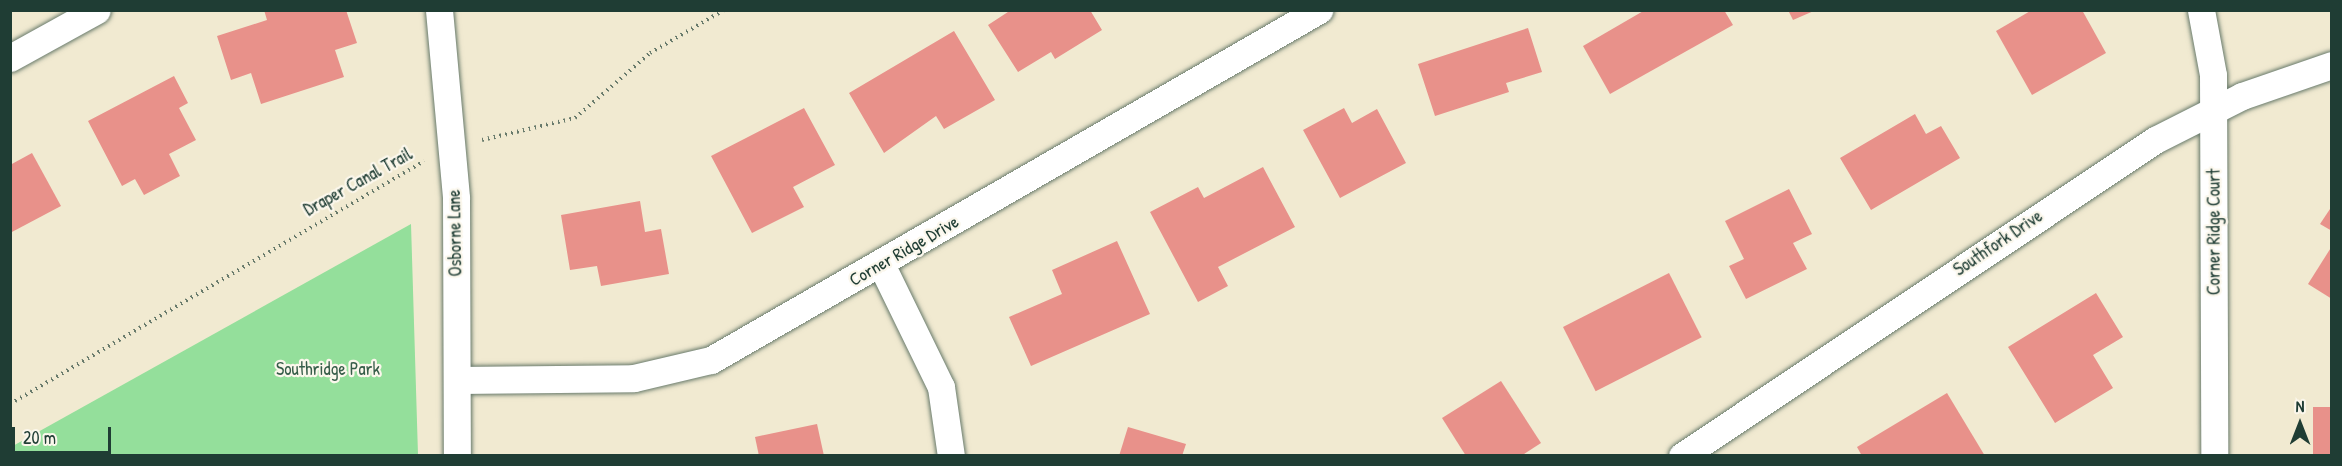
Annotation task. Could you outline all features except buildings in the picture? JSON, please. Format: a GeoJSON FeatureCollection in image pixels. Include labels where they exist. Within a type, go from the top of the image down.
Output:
{"type":"FeatureCollection","features":[{"type":"Feature","properties":{"kind":"street"},"geometry":{"type":"LineString","coordinates":[[10,58],[97,10]]}},
{"type":"Feature","properties":{"kind":"street","name":"Osborne Lane"},"geometry":{"type":"LineString","coordinates":[[439,10],[451,149],[457,456]]}},
{"type":"Feature","properties":{"kind":"street","name":"Corner Ridge Drive"},"geometry":{"type":"LineString","coordinates":[[457,380],[634,378],[686,369],[735,349],[1319,10]]}},
{"type":"Feature","properties":{"kind":"street","name":"Corner Ridge Court"},"geometry":{"type":"LineString","coordinates":[[2201,10],[2213,110],[2214,456]]}},
{"type":"Feature","properties":{"kind":"street","name":"Southfork Drive"},"geometry":{"type":"LineString","coordinates":[[1682,456],[2102,173],[2213,110],[2331,65]]}},
{"type":"Feature","properties":{"kind":"street"},"geometry":{"type":"LineString","coordinates":[[881,264],[941,387],[951,456]]}},
{"type":"Feature","properties":{"kind":"path","name":"Draper Canal Trail"},"geometry":{"type":"LineString","coordinates":[[10,404],[312,223],[451,149],[575,118],[650,52],[724,10]]}},
{"type":"Feature","properties":{"kind":"green space","name":"Southridge Park"},"geometry":{"type":"Polygon","coordinates":[[[411,224],[418,455],[11,455],[11,447],[411,224]]]}}]}
